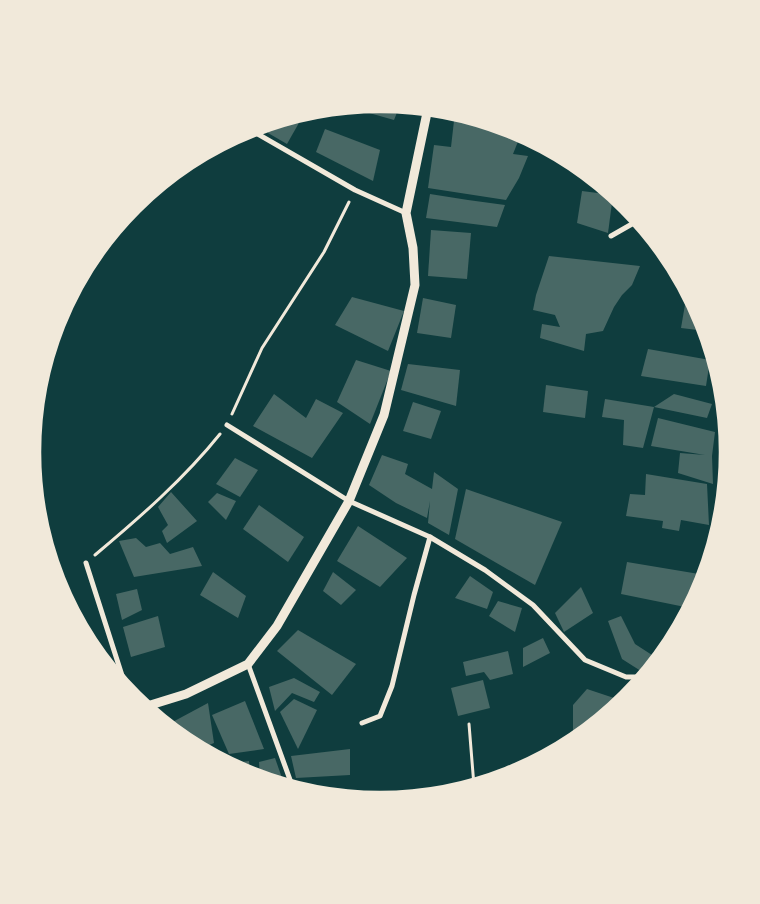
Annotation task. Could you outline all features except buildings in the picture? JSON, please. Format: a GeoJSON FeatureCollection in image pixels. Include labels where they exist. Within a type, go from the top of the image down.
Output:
{"type":"FeatureCollection","features":[{"type":"Feature","properties":{"kind":"street"},"geometry":{"type":"LineString","coordinates":[[152,704],[186,694],[248,664],[276,626],[349,500],[384,415],[415,285],[413,248],[406,213],[426,115]]}},
{"type":"Feature","properties":{"kind":"street"},"geometry":{"type":"LineString","coordinates":[[262,133],[356,190],[406,213]]}},
{"type":"Feature","properties":{"kind":"street"},"geometry":{"type":"LineString","coordinates":[[611,236],[632,224]]}},
{"type":"Feature","properties":{"kind":"street"},"geometry":{"type":"LineString","coordinates":[[227,425],[349,500],[430,536],[485,570],[533,605],[585,660],[626,677],[635,677]]}},
{"type":"Feature","properties":{"kind":"street"},"geometry":{"type":"LineString","coordinates":[[362,723],[380,716],[392,686],[430,536]]}},
{"type":"Feature","properties":{"kind":"street"},"geometry":{"type":"LineString","coordinates":[[86,564],[121,672]]}},
{"type":"Feature","properties":{"kind":"street"},"geometry":{"type":"LineString","coordinates":[[248,664],[290,779]]}},
{"type":"Feature","properties":{"kind":"path"},"geometry":{"type":"LineString","coordinates":[[86,564],[137,520],[205,453],[227,425],[262,348],[324,252],[356,190]]}},
{"type":"Feature","properties":{"kind":"path"},"geometry":{"type":"LineString","coordinates":[[469,724],[473,778]]}}]}
